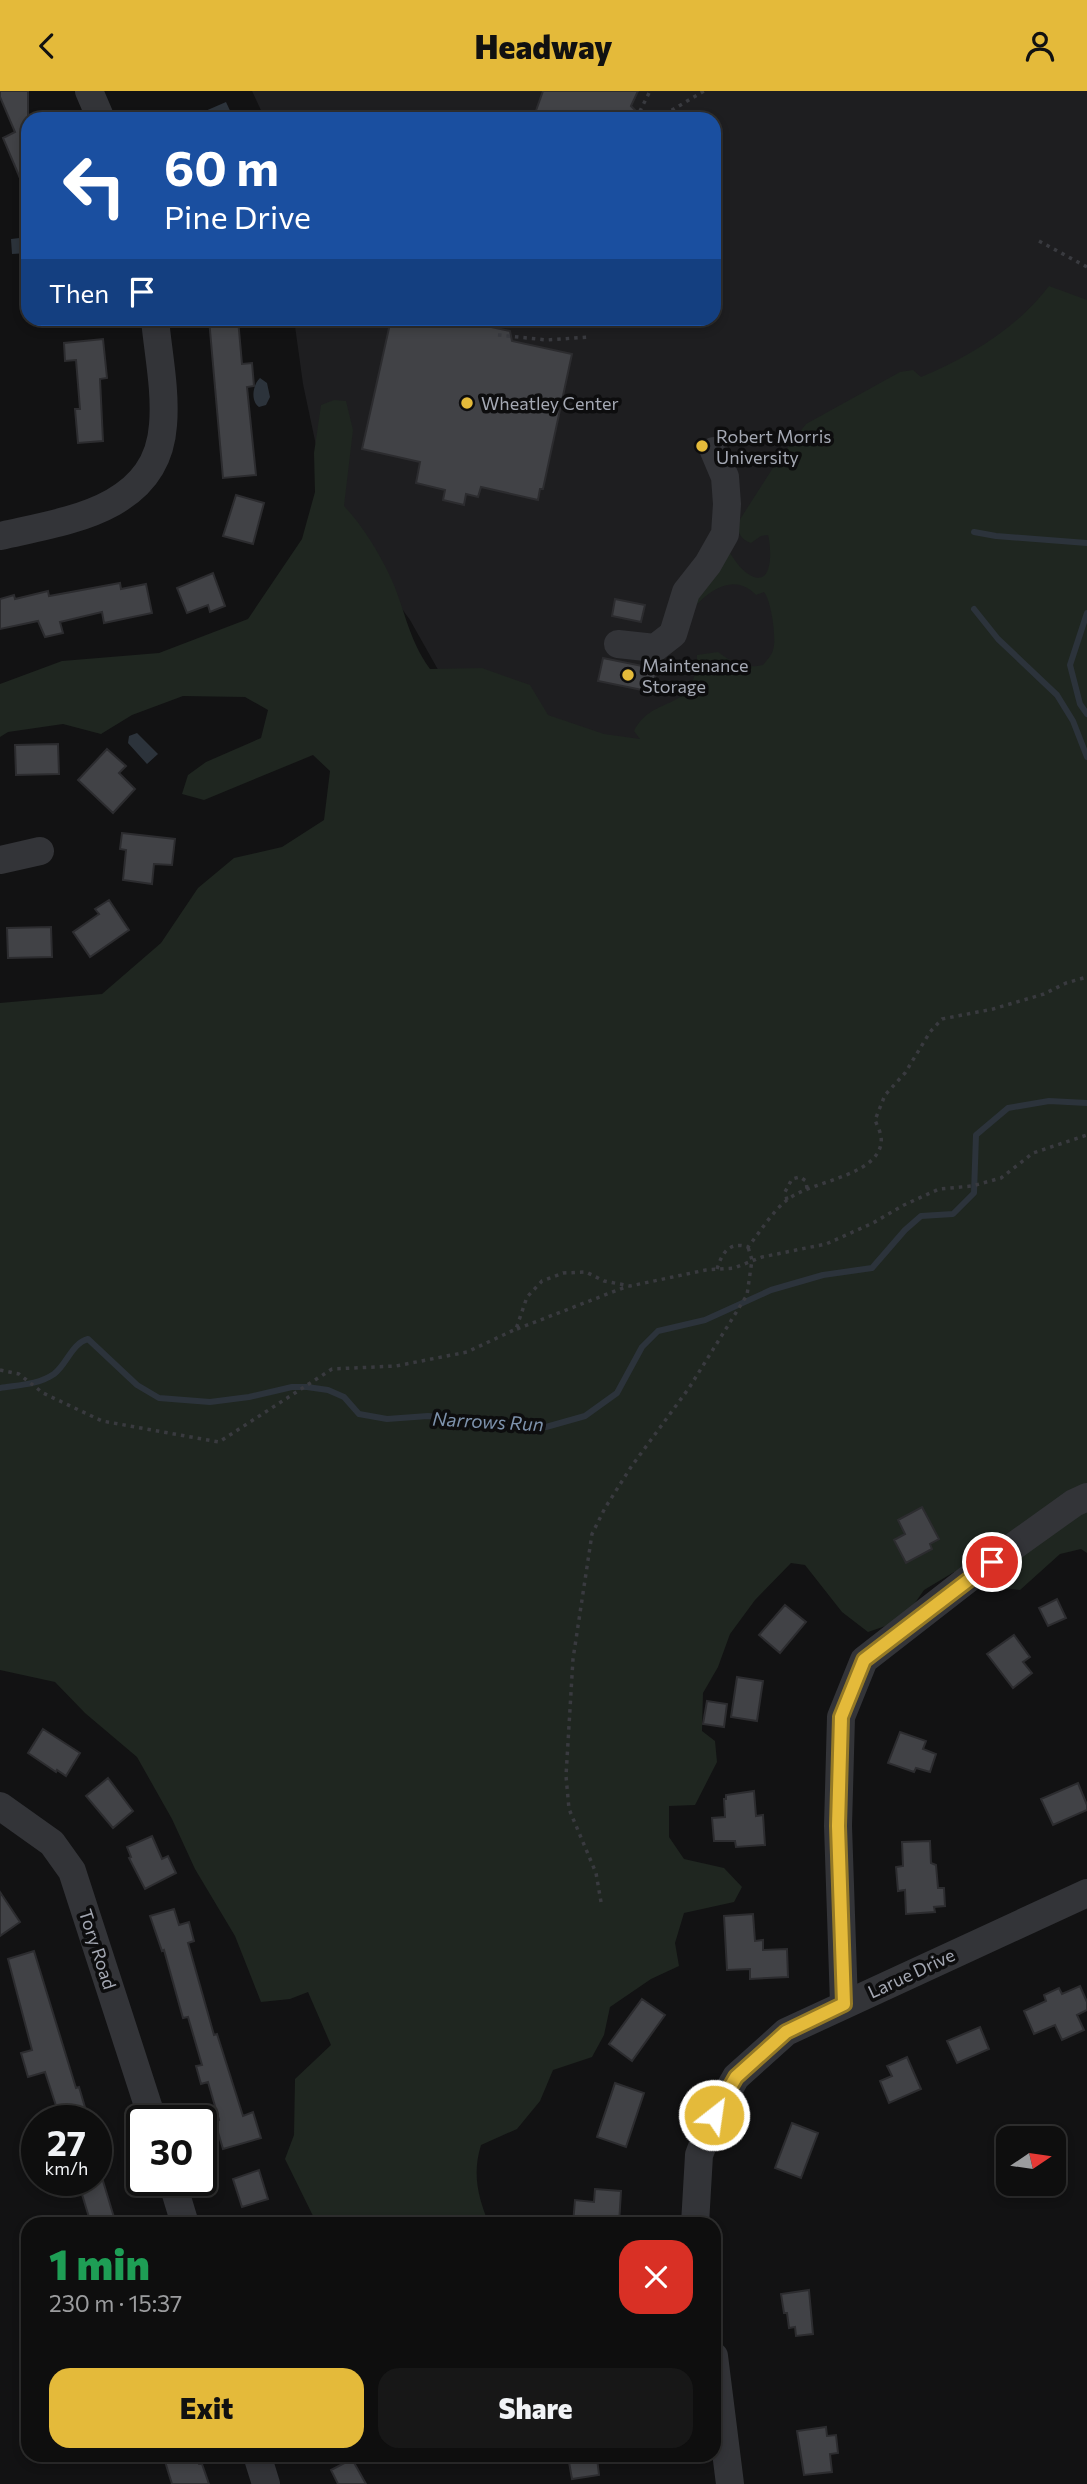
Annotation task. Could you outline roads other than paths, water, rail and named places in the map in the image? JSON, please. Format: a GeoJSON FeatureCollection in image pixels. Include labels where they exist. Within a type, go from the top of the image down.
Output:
{"type":"FeatureCollection","features":[{"type":"Feature","properties":{"kind":"street"},"geometry":{"type":"LineString","coordinates":[[89,91],[98,112]]}},
{"type":"Feature","properties":{"kind":"street"},"geometry":{"type":"LineString","coordinates":[[0,536],[97,512],[115,502],[141,480],[160,447],[163,427],[164,408],[156,326]]}},
{"type":"Feature","properties":{"kind":"street"},"geometry":{"type":"LineString","coordinates":[[618,644],[655,648],[673,634],[686,592],[708,564],[724,534],[727,504],[725,477],[714,451]]}},
{"type":"Feature","properties":{"kind":"street"},"geometry":{"type":"LineString","coordinates":[[0,860],[40,851]]}},
{"type":"Feature","properties":{"kind":"street"},"geometry":{"type":"LineString","coordinates":[[844,2004],[838,1826],[841,1717],[864,1660],[972,1576],[1074,1503],[1087,1497]]}},
{"type":"Feature","properties":{"kind":"street","name":"Tory Road"},"geometry":{"type":"LineString","coordinates":[[0,1806],[52,1843],[72,1871],[148,2105]]}},
{"type":"Feature","properties":{"kind":"street","name":"Larue Drive"},"geometry":{"type":"LineString","coordinates":[[695,2217],[699,2155],[714,2115],[736,2077],[786,2032],[1087,1893]]}},
{"type":"Feature","properties":{"kind":"street"},"geometry":{"type":"LineString","coordinates":[[177,2196],[183,2217]]}},
{"type":"Feature","properties":{"kind":"street"},"geometry":{"type":"LineString","coordinates":[[721,2412],[730,2484]]}},
{"type":"Feature","properties":{"kind":"street"},"geometry":{"type":"LineString","coordinates":[[259,2462],[265,2484]]}},
{"type":"Feature","properties":{"kind":"waterway"},"geometry":{"type":"LineString","coordinates":[[974,532],[1087,543]]}},
{"type":"Feature","properties":{"kind":"waterway"},"geometry":{"type":"LineString","coordinates":[[974,609],[998,639],[1057,695],[1073,721],[1087,757]]}},
{"type":"Feature","properties":{"kind":"waterway"},"geometry":{"type":"LineString","coordinates":[[1087,613],[1070,665],[1080,704],[1087,714]]}},
{"type":"Feature","properties":{"kind":"waterway","name":"Narrows Run"},"geometry":{"type":"LineString","coordinates":[[0,1388],[48,1378],[59,1370],[82,1341],[88,1339],[137,1385],[159,1398],[210,1402],[292,1387],[307,1387],[328,1390],[344,1397],[359,1414],[387,1419],[428,1416],[546,1427],[585,1416],[617,1393],[642,1347],[658,1331],[705,1320],[771,1290],[823,1275],[872,1268],[921,1216],[953,1214],[974,1193],[976,1135],[1008,1108],[1049,1101],[1087,1103]]}},
{"type":"Feature","properties":{"kind":"place","name":"Wheatley Center"},"geometry":{"type":"Point","coordinates":[467,403]}},
{"type":"Feature","properties":{"kind":"place","name":"Robert Morris University"},"geometry":{"type":"Point","coordinates":[702,446]}},
{"type":"Feature","properties":{"kind":"place","name":"Maintenance Storage"},"geometry":{"type":"Point","coordinates":[628,675]}}]}
